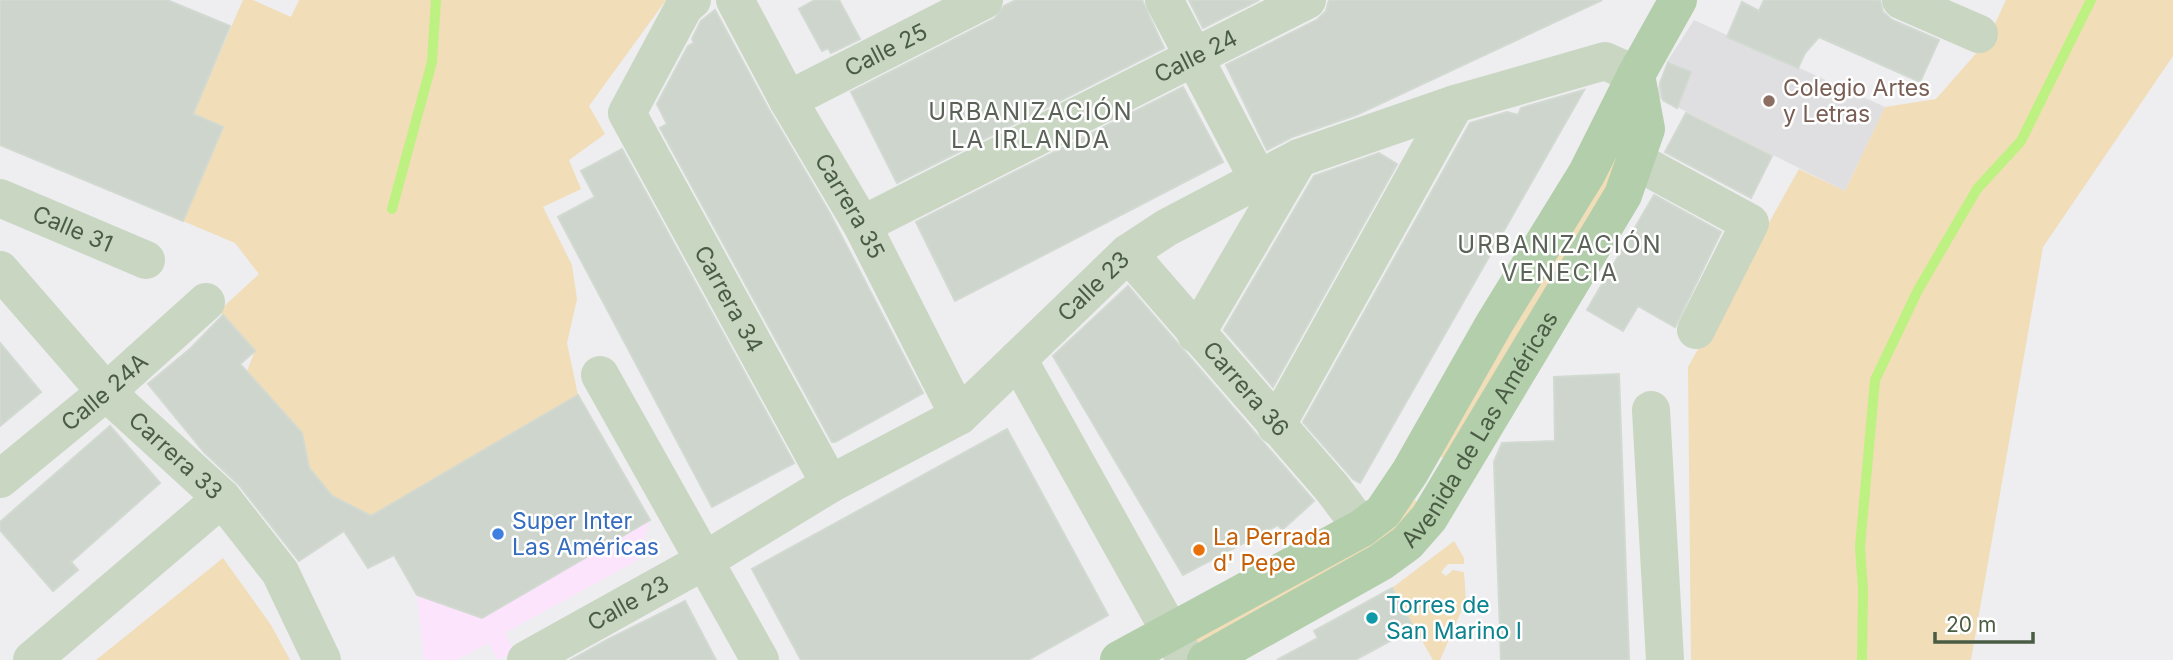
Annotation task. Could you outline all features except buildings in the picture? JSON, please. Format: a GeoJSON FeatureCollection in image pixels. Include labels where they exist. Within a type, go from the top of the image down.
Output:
{"type":"FeatureCollection","features":[{"type":"Feature","properties":{"kind":"main road"},"geometry":{"type":"LineString","coordinates":[[1636,75],[1678,0]]}},
{"type":"Feature","properties":{"kind":"main road","name":"Avenida de Las Américas"},"geometry":{"type":"LineString","coordinates":[[1206,660],[1381,562],[1407,543],[1448,492],[1623,195],[1646,129],[1636,75]]}},
{"type":"Feature","properties":{"kind":"main road","name":"Avenida de Las Américas"},"geometry":{"type":"LineString","coordinates":[[1119,660],[1178,646],[1383,512],[1410,472],[1494,324],[1587,173],[1636,75]]}},
{"type":"Feature","properties":{"kind":"main road"},"geometry":{"type":"LineString","coordinates":[[1410,472],[1448,492]]}},
{"type":"Feature","properties":{"kind":"street","name":"Carrera 34"},"geometry":{"type":"LineString","coordinates":[[692,0],[684,6],[627,113],[830,484]]}},
{"type":"Feature","properties":{"kind":"street","name":"Carrera 35"},"geometry":{"type":"LineString","coordinates":[[735,0],[788,100],[862,225],[958,416]]}},
{"type":"Feature","properties":{"kind":"street","name":"Calle 25"},"geometry":{"type":"LineString","coordinates":[[788,100],[984,0]]}},
{"type":"Feature","properties":{"kind":"street"},"geometry":{"type":"LineString","coordinates":[[1164,0],[1258,179]]}},
{"type":"Feature","properties":{"kind":"street","name":"Calle 24"},"geometry":{"type":"LineString","coordinates":[[862,225],[1307,0]]}},
{"type":"Feature","properties":{"kind":"street"},"geometry":{"type":"LineString","coordinates":[[1901,0],[1979,34]]}},
{"type":"Feature","properties":{"kind":"street","name":"Calle 23"},"geometry":{"type":"LineString","coordinates":[[526,660],[704,561],[830,484],[958,416],[1071,304],[1128,253],[1166,228],[1258,179],[1299,158],[1455,104],[1605,61],[1636,75]]}},
{"type":"Feature","properties":{"kind":"street"},"geometry":{"type":"LineString","coordinates":[[1276,426],[1455,104]]}},
{"type":"Feature","properties":{"kind":"street"},"geometry":{"type":"LineString","coordinates":[[1196,334],[1299,158]]}},
{"type":"Feature","properties":{"kind":"street"},"geometry":{"type":"LineString","coordinates":[[1636,161],[1750,223],[1696,330]]}},
{"type":"Feature","properties":{"kind":"street","name":"Calle 31"},"geometry":{"type":"LineString","coordinates":[[0,198],[146,260]]}},
{"type":"Feature","properties":{"kind":"street","name":"Carrera 36"},"geometry":{"type":"LineString","coordinates":[[1128,253],[1362,528]]}},
{"type":"Feature","properties":{"kind":"street","name":"Carrera 33"},"geometry":{"type":"LineString","coordinates":[[0,270],[106,392],[222,498],[280,572],[323,660]]}},
{"type":"Feature","properties":{"kind":"street","name":"Calle 24A"},"geometry":{"type":"LineString","coordinates":[[0,479],[106,392],[206,302]]}},
{"type":"Feature","properties":{"kind":"street"},"geometry":{"type":"LineString","coordinates":[[1018,359],[1178,646]]}},
{"type":"Feature","properties":{"kind":"street"},"geometry":{"type":"LineString","coordinates":[[600,375],[760,660]]}},
{"type":"Feature","properties":{"kind":"street"},"geometry":{"type":"LineString","coordinates":[[1651,410],[1665,660]]}},
{"type":"Feature","properties":{"kind":"street"},"geometry":{"type":"LineString","coordinates":[[32,660],[222,498]]}},
{"type":"Feature","properties":{"kind":"shaded area"},"geometry":{"type":"Polygon","coordinates":[[[243,0],[253,0],[291,17],[299,0],[666,0],[589,106],[605,134],[569,160],[581,189],[543,207],[572,265],[577,299],[567,343],[578,395],[371,516],[332,496],[309,468],[301,432],[247,371],[255,351],[219,311],[259,274],[235,243],[183,221],[223,127],[193,114],[243,0]]]}},
{"type":"Feature","properties":{"kind":"shaded area"},"geometry":{"type":"Polygon","coordinates":[[[2006,0],[2173,0],[2173,56],[2043,247],[1971,660],[1691,660],[1688,367],[1799,169],[1845,191],[1885,107],[1936,99],[1987,41],[2006,0]]]}},
{"type":"Feature","properties":{"kind":"shaded area","name":"Colegio Artes y Letras"},"geometry":{"type":"Polygon","coordinates":[[[1694,20],[1885,107],[1845,191],[1655,96],[1667,62],[1694,20]]]}},
{"type":"Feature","properties":{"kind":"shaded area"},"geometry":{"type":"Polygon","coordinates":[[[1608,155],[1616,160],[1605,189],[1448,461],[1439,456],[1608,155]]]}},
{"type":"Feature","properties":{"kind":"shaded area"},"geometry":{"type":"Polygon","coordinates":[[[1415,500],[1422,507],[1391,542],[1194,645],[1189,636],[1385,534],[1415,500]]]}},
{"type":"Feature","properties":{"kind":"shaded area"},"geometry":{"type":"Polygon","coordinates":[[[650,520],[638,560],[505,633],[514,652],[498,660],[488,643],[457,660],[424,660],[417,595],[482,618],[650,520]]]}},
{"type":"Feature","properties":{"kind":"shaded area"},"geometry":{"type":"Polygon","coordinates":[[[1454,541],[1464,558],[1464,564],[1448,564],[1441,572],[1446,576],[1453,570],[1464,572],[1466,600],[1440,660],[1433,660],[1392,588],[1454,541]]]}},
{"type":"Feature","properties":{"kind":"shaded area"},"geometry":{"type":"Polygon","coordinates":[[[223,558],[271,625],[290,660],[96,660],[223,558]]]}},
{"type":"Feature","properties":{"kind":"waterway"},"geometry":{"type":"LineString","coordinates":[[392,209],[432,62],[436,0]]}},
{"type":"Feature","properties":{"kind":"waterway"},"geometry":{"type":"LineString","coordinates":[[1862,660],[1863,590],[1860,547],[1875,380],[1918,290],[1977,189],[2021,141],[2091,0]]}},
{"type":"Feature","properties":{"kind":"place","name":"Colegio Artes y Letras"},"geometry":{"type":"Point","coordinates":[1769,101]}},
{"type":"Feature","properties":{"kind":"place","name":"Super Inter Las Américas"},"geometry":{"type":"Point","coordinates":[498,534]}},
{"type":"Feature","properties":{"kind":"place","name":"La Perrada d' Pepe"},"geometry":{"type":"Point","coordinates":[1199,550]}},
{"type":"Feature","properties":{"kind":"place","name":"Torres de San Marino I"},"geometry":{"type":"Point","coordinates":[1372,618]}},
{"type":"Feature","properties":{"kind":"district","name":"URBANIZACIÓN LA IRLANDA"},"geometry":{"type":"Point","coordinates":[1031,125]}},
{"type":"Feature","properties":{"kind":"district","name":"URBANIZACIÓN VENECIA"},"geometry":{"type":"Point","coordinates":[1560,258]}}]}
